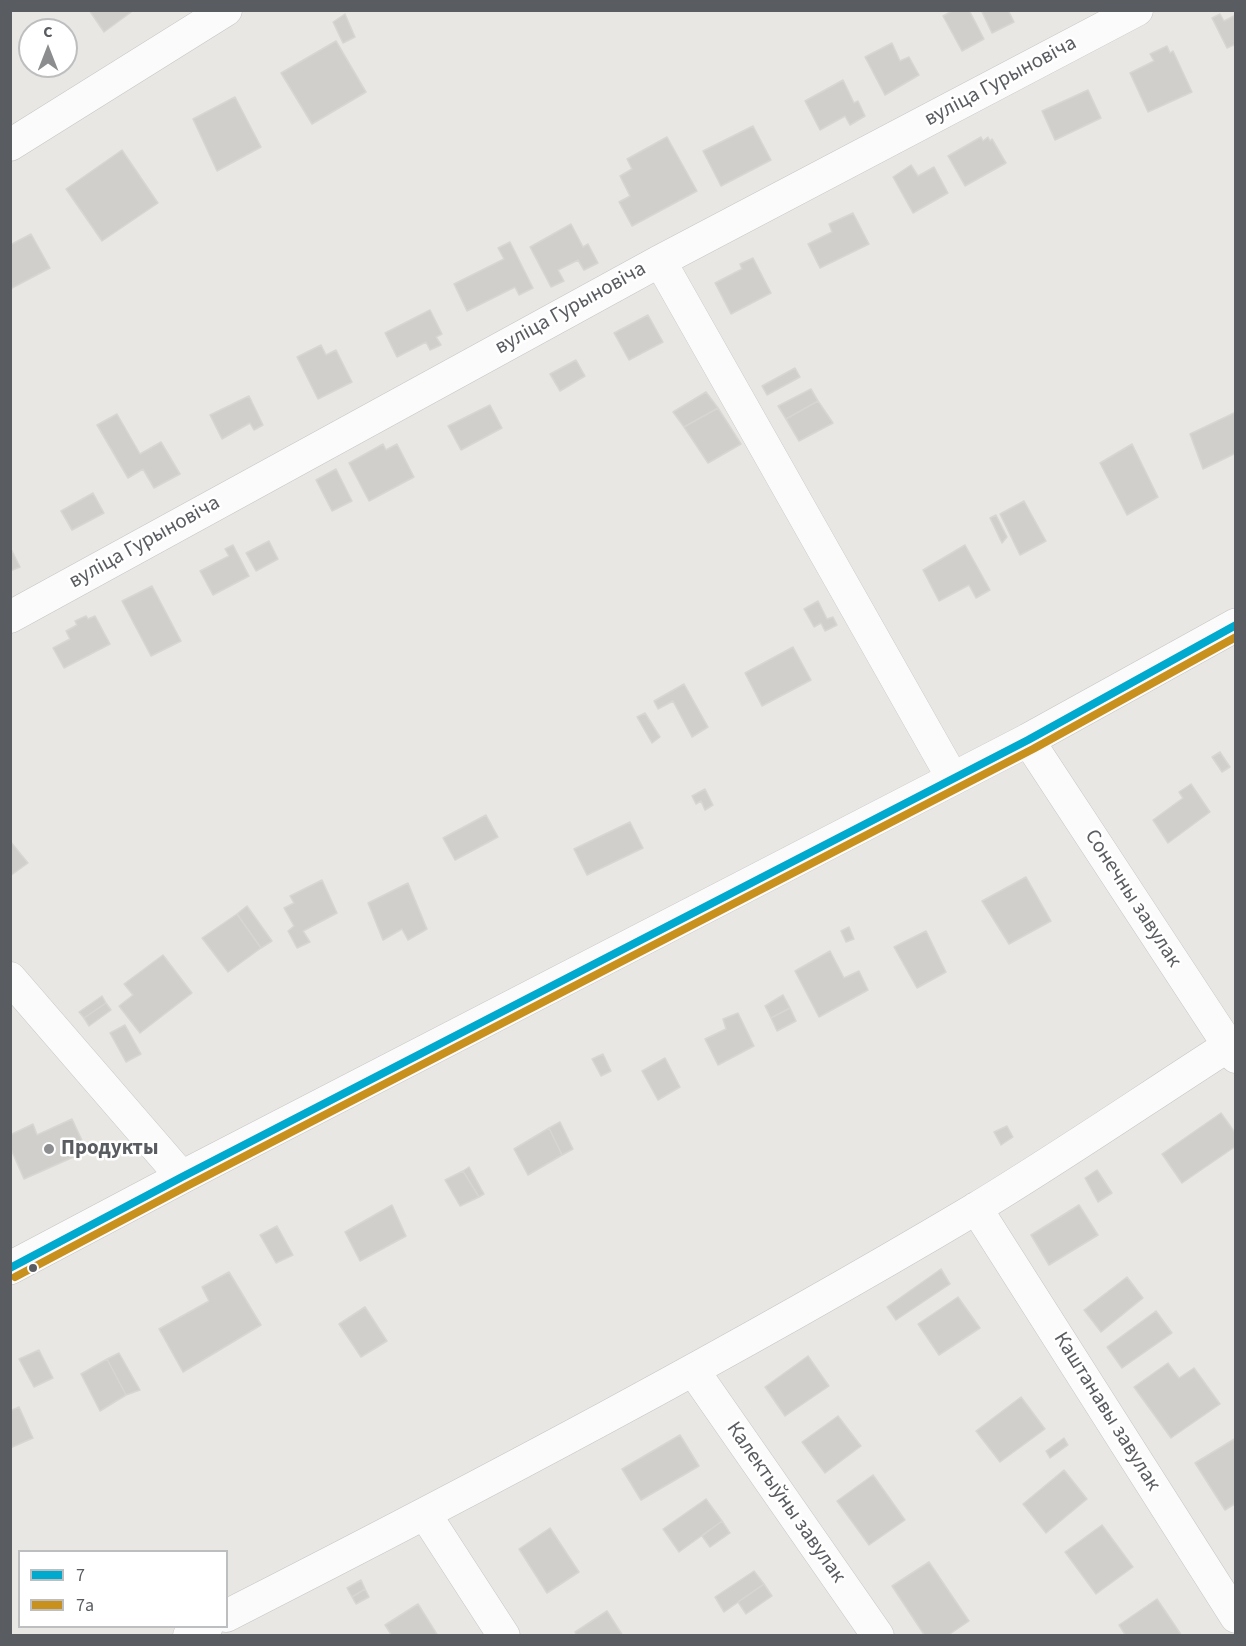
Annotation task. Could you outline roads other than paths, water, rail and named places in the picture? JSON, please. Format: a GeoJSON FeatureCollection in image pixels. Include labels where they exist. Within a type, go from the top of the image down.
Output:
{"type":"FeatureCollection","features":[{"type":"Feature","properties":{"kind":"main road"},"geometry":{"type":"LineString","coordinates":[[10,1268],[1028,740],[1236,625]]}},
{"type":"Feature","properties":{"kind":"street"},"geometry":{"type":"LineString","coordinates":[[10,145],[226,10]]}},
{"type":"Feature","properties":{"kind":"street","name":"вуліца Гурыновіча"},"geometry":{"type":"LineString","coordinates":[[10,617],[660,261],[1137,10]]}},
{"type":"Feature","properties":{"kind":"street"},"geometry":{"type":"LineString","coordinates":[[660,261],[953,779]]}},
{"type":"Feature","properties":{"kind":"street","name":"Сонечны завулак"},"geometry":{"type":"LineString","coordinates":[[1028,740],[1232,1051]]}},
{"type":"Feature","properties":{"kind":"street"},"geometry":{"type":"LineString","coordinates":[[10,978],[182,1177]]}},
{"type":"Feature","properties":{"kind":"street"},"geometry":{"type":"LineString","coordinates":[[228,1615],[425,1514],[693,1370],[976,1208],[1232,1051]]}},
{"type":"Feature","properties":{"kind":"street","name":"Каштанавы завулак"},"geometry":{"type":"LineString","coordinates":[[976,1208],[1236,1617]]}},
{"type":"Feature","properties":{"kind":"street","name":"Калектыўны завулак"},"geometry":{"type":"LineString","coordinates":[[693,1370],[878,1635]]}},
{"type":"Feature","properties":{"kind":"street"},"geometry":{"type":"LineString","coordinates":[[425,1514],[504,1635]]}},
{"type":"Feature","properties":{"kind":"street"},"geometry":{"type":"LineString","coordinates":[[189,1635],[203,1628]]}},
{"type":"Feature","properties":{"kind":"place","name":"Продукты"},"geometry":{"type":"Point","coordinates":[49,1149]}}]}
